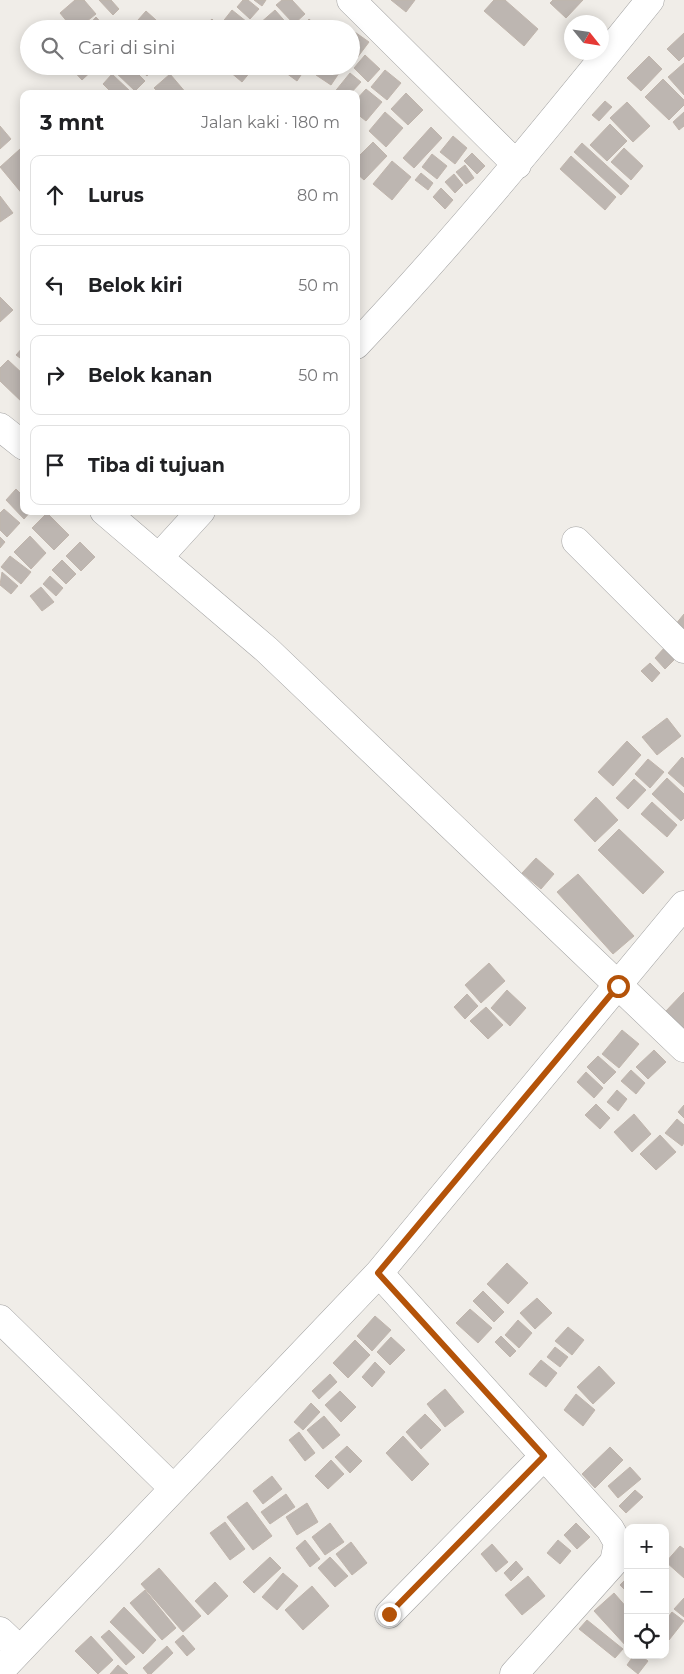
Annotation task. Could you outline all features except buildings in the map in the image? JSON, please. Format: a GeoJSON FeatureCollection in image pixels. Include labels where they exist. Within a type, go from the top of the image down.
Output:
{"type":"FeatureCollection","features":[{"type":"Feature","properties":{"kind":"street"},"geometry":{"type":"LineString","coordinates":[[351,0],[517,165]]}},
{"type":"Feature","properties":{"kind":"street"},"geometry":{"type":"LineString","coordinates":[[360,341],[416,282],[517,165],[650,0]]}},
{"type":"Feature","properties":{"kind":"street"},"geometry":{"type":"LineString","coordinates":[[0,427],[20,443]]}},
{"type":"Feature","properties":{"kind":"street"},"geometry":{"type":"LineString","coordinates":[[109,515],[160,556],[267,650],[684,1048]]}},
{"type":"Feature","properties":{"kind":"street"},"geometry":{"type":"LineString","coordinates":[[160,556],[197,515]]}},
{"type":"Feature","properties":{"kind":"street"},"geometry":{"type":"LineString","coordinates":[[576,541],[684,649]]}},
{"type":"Feature","properties":{"kind":"street"},"geometry":{"type":"LineString","coordinates":[[0,1671],[378,1273],[684,905]]}},
{"type":"Feature","properties":{"kind":"street"},"geometry":{"type":"LineString","coordinates":[[378,1273],[610,1528],[618,1543],[614,1562],[514,1674]]}},
{"type":"Feature","properties":{"kind":"street"},"geometry":{"type":"LineString","coordinates":[[0,1319],[173,1488]]}},
{"type":"Feature","properties":{"kind":"street"},"geometry":{"type":"LineString","coordinates":[[389,1614],[544,1456]]}},
{"type":"Feature","properties":{"kind":"street"},"geometry":{"type":"LineString","coordinates":[[0,1631],[20,1650]]}},
{"type":"Feature","properties":{"kind":"route"},"geometry":{"type":"LineString","coordinates":[[389,1614],[544,1456],[378,1273],[618,986]]}}]}
